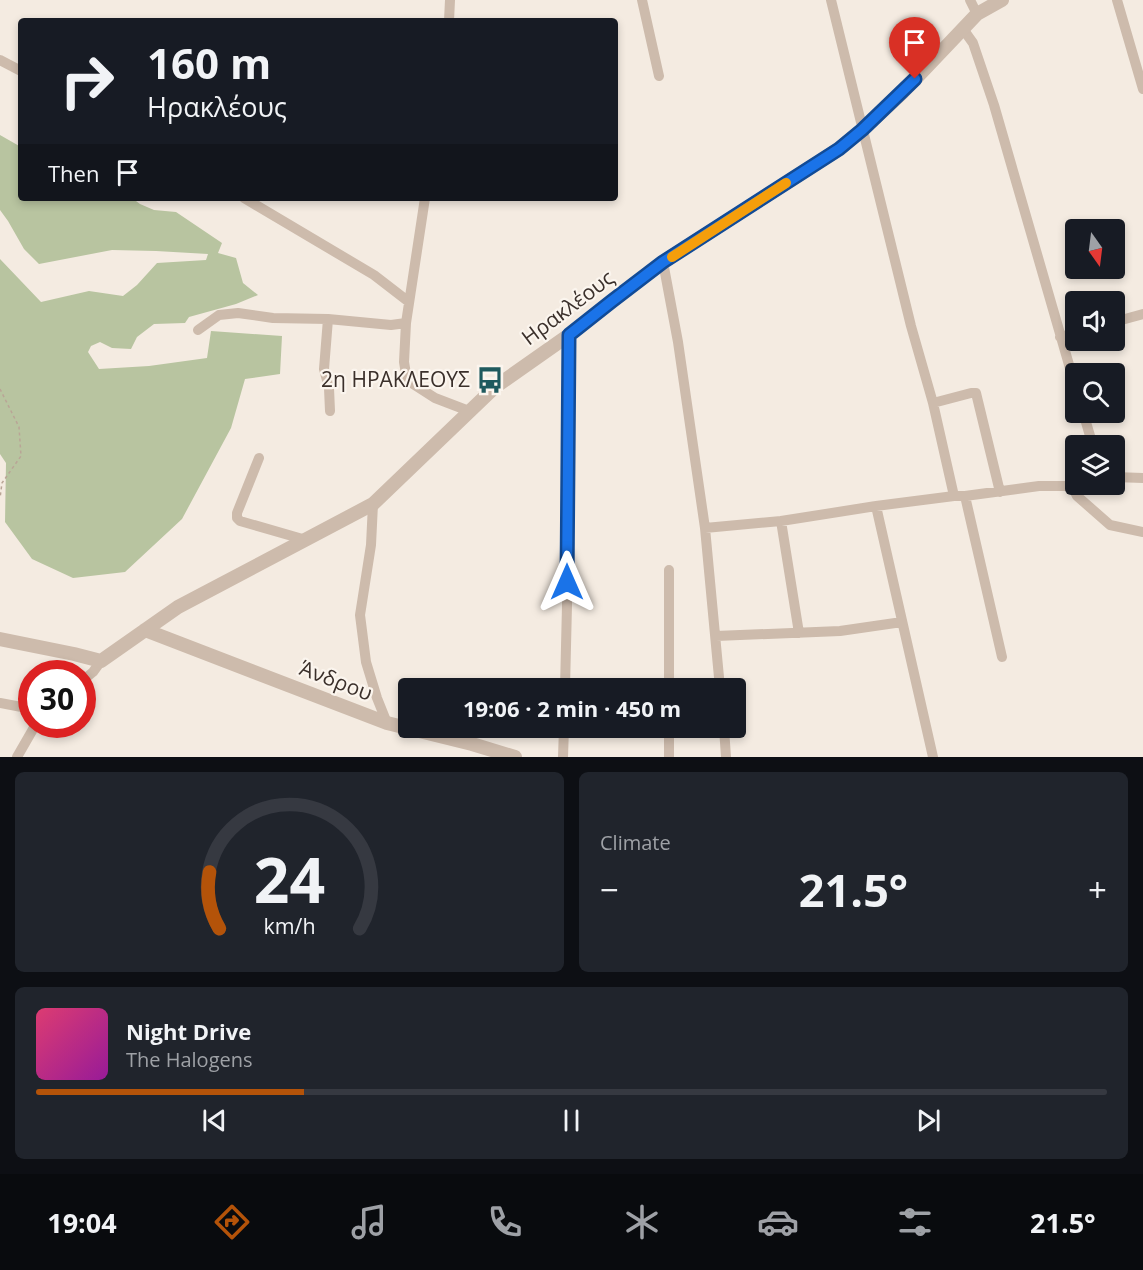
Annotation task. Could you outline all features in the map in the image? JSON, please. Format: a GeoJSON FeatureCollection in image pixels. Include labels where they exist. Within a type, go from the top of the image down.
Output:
{"type":"FeatureCollection","features":[{"type":"Feature","properties":{"kind":"street"},"geometry":{"type":"LineString","coordinates":[[449,18],[450,0]]}},
{"type":"Feature","properties":{"kind":"street"},"geometry":{"type":"LineString","coordinates":[[642,0],[658,76]]}},
{"type":"Feature","properties":{"kind":"street"},"geometry":{"type":"LineString","coordinates":[[831,0],[911,326],[960,496],[1002,657]]}},
{"type":"Feature","properties":{"kind":"street"},"geometry":{"type":"LineString","coordinates":[[970,0],[978,14]]}},
{"type":"Feature","properties":{"kind":"street","name":"Ηρακλέους"},"geometry":{"type":"LineString","coordinates":[[101,662],[178,607],[373,504],[495,387],[569,335],[663,262],[839,149],[903,92],[978,14],[1002,0]]}},
{"type":"Feature","properties":{"kind":"street"},"geometry":{"type":"LineString","coordinates":[[1117,0],[1143,89]]}},
{"type":"Feature","properties":{"kind":"street"},"geometry":{"type":"LineString","coordinates":[[963,29],[973,43],[994,105],[1068,363]]}},
{"type":"Feature","properties":{"kind":"street"},"geometry":{"type":"LineString","coordinates":[[0,60],[18,69]]}},
{"type":"Feature","properties":{"kind":"street"},"geometry":{"type":"LineString","coordinates":[[249,201],[374,275],[409,302]]}},
{"type":"Feature","properties":{"kind":"street"},"geometry":{"type":"LineString","coordinates":[[425,201],[406,323],[404,362],[407,380],[435,398],[469,411]]}},
{"type":"Feature","properties":{"kind":"street"},"geometry":{"type":"LineString","coordinates":[[663,262],[678,342],[705,528],[719,678]]}},
{"type":"Feature","properties":{"kind":"street"},"geometry":{"type":"LineString","coordinates":[[198,330],[219,315],[238,313],[273,318],[328,319],[391,325],[406,323]]}},
{"type":"Feature","properties":{"kind":"street"},"geometry":{"type":"LineString","coordinates":[[1125,319],[1143,314]]}},
{"type":"Feature","properties":{"kind":"street"},"geometry":{"type":"LineString","coordinates":[[328,319],[324,369],[329,388],[330,411]]}},
{"type":"Feature","properties":{"kind":"street"},"geometry":{"type":"LineString","coordinates":[[565,678],[569,335]]}},
{"type":"Feature","properties":{"kind":"street"},"geometry":{"type":"LineString","coordinates":[[1060,337],[1065,336]]}},
{"type":"Feature","properties":{"kind":"street"},"geometry":{"type":"LineString","coordinates":[[933,403],[976,393],[1000,492]]}},
{"type":"Feature","properties":{"kind":"street"},"geometry":{"type":"LineString","coordinates":[[259,458],[237,518],[240,521],[306,540]]}},
{"type":"Feature","properties":{"kind":"street"},"geometry":{"type":"LineString","coordinates":[[1125,477],[1143,478]]}},
{"type":"Feature","properties":{"kind":"street"},"geometry":{"type":"LineString","coordinates":[[705,528],[781,521],[876,506],[1039,486],[1065,485]]}},
{"type":"Feature","properties":{"kind":"street"},"geometry":{"type":"LineString","coordinates":[[1077,495],[1110,525],[1143,532]]}},
{"type":"Feature","properties":{"kind":"street"},"geometry":{"type":"LineString","coordinates":[[373,504],[360,615],[366,662],[387,723]]}},
{"type":"Feature","properties":{"kind":"street"},"geometry":{"type":"LineString","coordinates":[[876,506],[933,757]]}},
{"type":"Feature","properties":{"kind":"street"},"geometry":{"type":"LineString","coordinates":[[781,521],[799,633]]}},
{"type":"Feature","properties":{"kind":"street"},"geometry":{"type":"LineString","coordinates":[[669,570],[669,678]]}},
{"type":"Feature","properties":{"kind":"street"},"geometry":{"type":"LineString","coordinates":[[716,636],[840,631],[902,622]]}},
{"type":"Feature","properties":{"kind":"street","name":"Άνδρου"},"geometry":{"type":"LineString","coordinates":[[145,630],[387,723],[515,757]]}},
{"type":"Feature","properties":{"kind":"street"},"geometry":{"type":"LineString","coordinates":[[0,639],[74,654],[101,662],[96,668]]}},
{"type":"Feature","properties":{"kind":"street"},"geometry":{"type":"LineString","coordinates":[[0,703],[18,706]]}},
{"type":"Feature","properties":{"kind":"street"},"geometry":{"type":"LineString","coordinates":[[17,757],[28,738]]}},
{"type":"Feature","properties":{"kind":"street"},"geometry":{"type":"LineString","coordinates":[[563,757],[564,738]]}},
{"type":"Feature","properties":{"kind":"street"},"geometry":{"type":"LineString","coordinates":[[669,738],[669,757]]}},
{"type":"Feature","properties":{"kind":"street"},"geometry":{"type":"LineString","coordinates":[[725,738],[726,757]]}},
{"type":"Feature","properties":{"kind":"path"},"geometry":{"type":"LineString","coordinates":[[0,389],[19,427],[21,456],[2,483],[0,498]]}},
{"type":"Feature","properties":{"kind":"green space"},"geometry":{"type":"Polygon","coordinates":[[[0,135],[18,145],[18,201],[136,201],[154,210],[176,212],[222,243],[218,253],[236,258],[243,283],[258,295],[236,304],[189,317],[185,323],[154,324],[137,337],[131,349],[112,348],[100,342],[91,346],[88,352],[99,369],[149,366],[207,358],[211,331],[282,336],[280,374],[245,379],[231,428],[182,519],[125,572],[73,578],[32,559],[5,522],[6,463],[0,454],[0,259],[41,302],[89,291],[123,296],[137,285],[157,263],[206,260],[208,254],[112,250],[39,264],[24,249],[0,210],[0,135]]]}},
{"type":"Feature","properties":{"kind":"slow traffic"},"geometry":{"type":"LineString","coordinates":[[672,257],[786,183]]}},
{"type":"Feature","properties":{"kind":"place","name":"2η ΗΡΑΚΛΕΟΥΣ"},"geometry":{"type":"Point","coordinates":[490,380]}},
{"type":"Feature","properties":{"kind":"route"},"geometry":{"type":"LineString","coordinates":[[567,582],[569,335],[663,262],[839,149],[915,79]]}}]}
